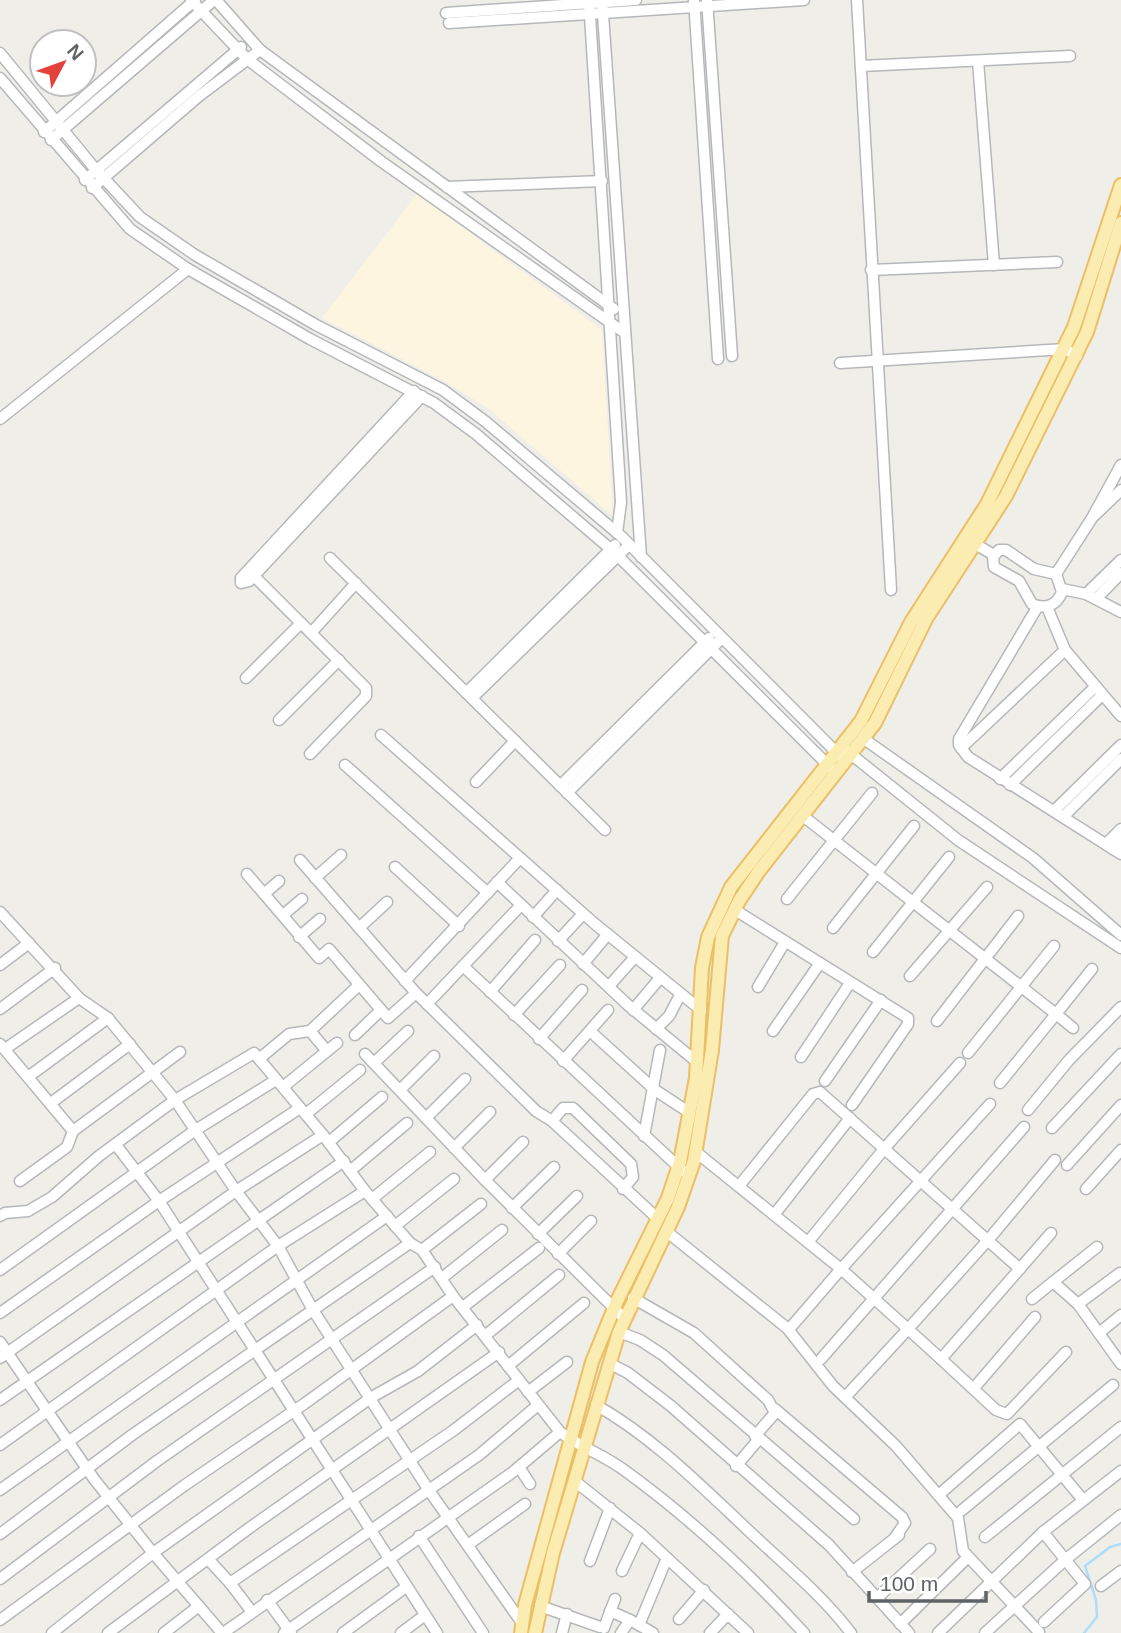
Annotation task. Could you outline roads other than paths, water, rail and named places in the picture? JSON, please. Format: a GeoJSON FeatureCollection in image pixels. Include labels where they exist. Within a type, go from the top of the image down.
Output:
{"type":"FeatureCollection","features":[{"type":"Feature","properties":{"kind":"main road"},"geometry":{"type":"LineString","coordinates":[[536,1633],[540,1606],[619,1332],[619,1314],[634,1298],[666,1231],[684,1171],[697,1062],[702,968],[708,937],[731,887],[843,754],[873,702],[911,622],[987,504],[1065,349],[1121,185]]}},
{"type":"Feature","properties":{"kind":"main road"},"geometry":{"type":"LineString","coordinates":[[843,754],[863,738],[875,723],[916,637],[1013,483],[1087,332],[1121,223]]}},
{"type":"Feature","properties":{"kind":"main road"},"geometry":{"type":"LineString","coordinates":[[521,1628],[592,1362],[619,1314],[657,1218],[696,1152],[712,1050],[722,936],[759,871],[803,816],[832,769]]}},
{"type":"Feature","properties":{"kind":"street"},"geometry":{"type":"LineString","coordinates":[[60,125],[215,0],[248,41],[624,315]]}},
{"type":"Feature","properties":{"kind":"street"},"geometry":{"type":"LineString","coordinates":[[602,5],[636,0]]}},
{"type":"Feature","properties":{"kind":"street"},"geometry":{"type":"LineString","coordinates":[[448,18],[602,5],[804,0]]}},
{"type":"Feature","properties":{"kind":"street"},"geometry":{"type":"LineString","coordinates":[[857,0],[891,590]]}},
{"type":"Feature","properties":{"kind":"street"},"geometry":{"type":"LineString","coordinates":[[48,136],[193,1],[247,59],[382,162],[625,333]]}},
{"type":"Feature","properties":{"kind":"street"},"geometry":{"type":"LineString","coordinates":[[707,3],[732,356]]}},
{"type":"Feature","properties":{"kind":"street"},"geometry":{"type":"LineString","coordinates":[[694,4],[718,359]]}},
{"type":"Feature","properties":{"kind":"street"},"geometry":{"type":"LineString","coordinates":[[602,5],[641,557]]}},
{"type":"Feature","properties":{"kind":"street"},"geometry":{"type":"LineString","coordinates":[[469,696],[614,553],[623,538],[611,307],[589,6]]}},
{"type":"Feature","properties":{"kind":"street"},"geometry":{"type":"LineString","coordinates":[[88,184],[248,41]]}},
{"type":"Feature","properties":{"kind":"street"},"geometry":{"type":"LineString","coordinates":[[99,174],[260,50]]}},
{"type":"Feature","properties":{"kind":"street"},"geometry":{"type":"LineString","coordinates":[[0,53],[99,174],[140,217],[195,256],[316,325],[443,390],[623,538],[718,636],[843,754],[958,840],[1121,948]]}},
{"type":"Feature","properties":{"kind":"street"},"geometry":{"type":"LineString","coordinates":[[860,66],[1070,56]]}},
{"type":"Feature","properties":{"kind":"street"},"geometry":{"type":"LineString","coordinates":[[978,61],[994,265]]}},
{"type":"Feature","properties":{"kind":"street"},"geometry":{"type":"LineString","coordinates":[[0,78],[88,184],[130,229],[188,269],[310,339],[418,394],[476,434],[614,553],[832,769]]}},
{"type":"Feature","properties":{"kind":"street"},"geometry":{"type":"LineString","coordinates":[[447,187],[601,181]]}},
{"type":"Feature","properties":{"kind":"street"},"geometry":{"type":"LineString","coordinates":[[872,270],[1057,262]]}},
{"type":"Feature","properties":{"kind":"street"},"geometry":{"type":"LineString","coordinates":[[0,419],[188,269]]}},
{"type":"Feature","properties":{"kind":"street"},"geometry":{"type":"LineString","coordinates":[[840,363],[1065,349],[1077,356]]}},
{"type":"Feature","properties":{"kind":"street"},"geometry":{"type":"LineString","coordinates":[[310,754],[368,692],[251,573],[418,394]]}},
{"type":"Feature","properties":{"kind":"street"},"geometry":{"type":"LineString","coordinates":[[1056,574],[1093,518],[1121,465]]}},
{"type":"Feature","properties":{"kind":"street"},"geometry":{"type":"LineString","coordinates":[[1093,518],[1121,490]]}},
{"type":"Feature","properties":{"kind":"street"},"geometry":{"type":"LineString","coordinates":[[975,544],[993,555],[995,566],[1019,581],[1028,600],[1043,607],[1065,650],[1121,716]]}},
{"type":"Feature","properties":{"kind":"street"},"geometry":{"type":"LineString","coordinates":[[993,555],[1006,550],[1034,569],[1056,574]]}},
{"type":"Feature","properties":{"kind":"street"},"geometry":{"type":"LineString","coordinates":[[330,558],[605,830]]}},
{"type":"Feature","properties":{"kind":"street"},"geometry":{"type":"LineString","coordinates":[[1086,593],[1121,559]]}},
{"type":"Feature","properties":{"kind":"street"},"geometry":{"type":"LineString","coordinates":[[1096,598],[1121,573]]}},
{"type":"Feature","properties":{"kind":"street"},"geometry":{"type":"LineString","coordinates":[[1056,574],[1062,589],[1060,598],[1043,607],[959,739],[961,748],[968,757],[1000,779],[1115,847],[1121,829]]}},
{"type":"Feature","properties":{"kind":"street"},"geometry":{"type":"LineString","coordinates":[[312,633],[356,583]]}},
{"type":"Feature","properties":{"kind":"street"},"geometry":{"type":"LineString","coordinates":[[1062,589],[1086,593],[1121,612]]}},
{"type":"Feature","properties":{"kind":"street"},"geometry":{"type":"LineString","coordinates":[[246,678],[301,623]]}},
{"type":"Feature","properties":{"kind":"street"},"geometry":{"type":"LineString","coordinates":[[564,789],[718,636]]}},
{"type":"Feature","properties":{"kind":"street"},"geometry":{"type":"LineString","coordinates":[[961,748],[1065,650]]}},
{"type":"Feature","properties":{"kind":"street"},"geometry":{"type":"LineString","coordinates":[[279,720],[339,660]]}},
{"type":"Feature","properties":{"kind":"street"},"geometry":{"type":"LineString","coordinates":[[1000,779],[1098,692]]}},
{"type":"Feature","properties":{"kind":"street"},"geometry":{"type":"LineString","coordinates":[[1010,785],[1098,692]]}},
{"type":"Feature","properties":{"kind":"street"},"geometry":{"type":"LineString","coordinates":[[382,735],[583,914],[701,1010]]}},
{"type":"Feature","properties":{"kind":"street"},"geometry":{"type":"LineString","coordinates":[[863,738],[1033,858],[1121,934]]}},
{"type":"Feature","properties":{"kind":"street"},"geometry":{"type":"LineString","coordinates":[[476,782],[515,741]]}},
{"type":"Feature","properties":{"kind":"street"},"geometry":{"type":"LineString","coordinates":[[1058,814],[1121,745]]}},
{"type":"Feature","properties":{"kind":"street"},"geometry":{"type":"LineString","coordinates":[[1058,814],[1121,759]]}},
{"type":"Feature","properties":{"kind":"street"},"geometry":{"type":"LineString","coordinates":[[345,765],[488,893]]}},
{"type":"Feature","properties":{"kind":"street"},"geometry":{"type":"LineString","coordinates":[[787,899],[872,793]]}},
{"type":"Feature","properties":{"kind":"street"},"geometry":{"type":"LineString","coordinates":[[803,816],[1073,1028]]}},
{"type":"Feature","properties":{"kind":"street"},"geometry":{"type":"LineString","coordinates":[[833,928],[914,826]]}},
{"type":"Feature","properties":{"kind":"street"},"geometry":{"type":"LineString","coordinates":[[315,878],[341,855]]}},
{"type":"Feature","properties":{"kind":"street"},"geometry":{"type":"LineString","coordinates":[[873,952],[949,857]]}},
{"type":"Feature","properties":{"kind":"street"},"geometry":{"type":"LineString","coordinates":[[405,981],[520,858]]}},
{"type":"Feature","properties":{"kind":"street"},"geometry":{"type":"LineString","coordinates":[[300,860],[416,993],[536,1111],[552,1121],[657,1218]]}},
{"type":"Feature","properties":{"kind":"street"},"geometry":{"type":"LineString","coordinates":[[395,867],[459,926]]}},
{"type":"Feature","properties":{"kind":"street"},"geometry":{"type":"LineString","coordinates":[[247,874],[319,958],[329,949],[388,1018],[416,993]]}},
{"type":"Feature","properties":{"kind":"street"},"geometry":{"type":"LineString","coordinates":[[264,894],[279,881]]}},
{"type":"Feature","properties":{"kind":"street"},"geometry":{"type":"LineString","coordinates":[[497,882],[633,1010],[697,1062]]}},
{"type":"Feature","properties":{"kind":"street"},"geometry":{"type":"LineString","coordinates":[[911,976],[987,887]]}},
{"type":"Feature","properties":{"kind":"street"},"geometry":{"type":"LineString","coordinates":[[533,917],[557,890]]}},
{"type":"Feature","properties":{"kind":"street"},"geometry":{"type":"LineString","coordinates":[[283,915],[302,899]]}},
{"type":"Feature","properties":{"kind":"street"},"geometry":{"type":"LineString","coordinates":[[359,928],[387,902]]}},
{"type":"Feature","properties":{"kind":"street"},"geometry":{"type":"LineString","coordinates":[[427,1004],[521,905]]}},
{"type":"Feature","properties":{"kind":"street"},"geometry":{"type":"LineString","coordinates":[[735,910],[909,1020],[852,1105]]}},
{"type":"Feature","properties":{"kind":"street"},"geometry":{"type":"LineString","coordinates":[[558,941],[583,914]]}},
{"type":"Feature","properties":{"kind":"street"},"geometry":{"type":"LineString","coordinates":[[2,916],[55,968],[79,998],[108,1018],[175,1100],[236,1191],[278,1246],[332,1341],[521,1628]]}},
{"type":"Feature","properties":{"kind":"street"},"geometry":{"type":"LineString","coordinates":[[937,1021],[1018,916]]}},
{"type":"Feature","properties":{"kind":"street"},"geometry":{"type":"LineString","coordinates":[[299,937],[320,919]]}},
{"type":"Feature","properties":{"kind":"street"},"geometry":{"type":"LineString","coordinates":[[583,964],[608,934]]}},
{"type":"Feature","properties":{"kind":"street"},"geometry":{"type":"LineString","coordinates":[[490,992],[535,940]]}},
{"type":"Feature","properties":{"kind":"street"},"geometry":{"type":"LineString","coordinates":[[758,987],[785,942]]}},
{"type":"Feature","properties":{"kind":"street"},"geometry":{"type":"LineString","coordinates":[[0,965],[29,943]]}},
{"type":"Feature","properties":{"kind":"street"},"geometry":{"type":"LineString","coordinates":[[968,1054],[1054,946]]}},
{"type":"Feature","properties":{"kind":"street"},"geometry":{"type":"LineString","coordinates":[[609,986],[635,957]]}},
{"type":"Feature","properties":{"kind":"street"},"geometry":{"type":"LineString","coordinates":[[774,1031],[820,963]]}},
{"type":"Feature","properties":{"kind":"street"},"geometry":{"type":"LineString","coordinates":[[514,1015],[560,965]]}},
{"type":"Feature","properties":{"kind":"street"},"geometry":{"type":"LineString","coordinates":[[463,966],[684,1171]]}},
{"type":"Feature","properties":{"kind":"street"},"geometry":{"type":"LineString","coordinates":[[0,1009],[55,968]]}},
{"type":"Feature","properties":{"kind":"street"},"geometry":{"type":"LineString","coordinates":[[1000,1083],[1092,969]]}},
{"type":"Feature","properties":{"kind":"street"},"geometry":{"type":"LineString","coordinates":[[633,1010],[660,978]]}},
{"type":"Feature","properties":{"kind":"street"},"geometry":{"type":"LineString","coordinates":[[801,1057],[850,983]]}},
{"type":"Feature","properties":{"kind":"street"},"geometry":{"type":"LineString","coordinates":[[259,1059],[289,1034],[310,1031],[359,985]]}},
{"type":"Feature","properties":{"kind":"street"},"geometry":{"type":"LineString","coordinates":[[539,1039],[582,990]]}},
{"type":"Feature","properties":{"kind":"street"},"geometry":{"type":"LineString","coordinates":[[656,1029],[669,1016],[680,995]]}},
{"type":"Feature","properties":{"kind":"street"},"geometry":{"type":"LineString","coordinates":[[73,1131],[2,1046],[79,998]]}},
{"type":"Feature","properties":{"kind":"street"},"geometry":{"type":"LineString","coordinates":[[825,1080],[881,1000]]}},
{"type":"Feature","properties":{"kind":"street"},"geometry":{"type":"LineString","coordinates":[[1028,1110],[1069,1060],[1121,1007]]}},
{"type":"Feature","properties":{"kind":"street"},"geometry":{"type":"LineString","coordinates":[[355,1035],[381,1010]]}},
{"type":"Feature","properties":{"kind":"street"},"geometry":{"type":"LineString","coordinates":[[563,1061],[608,1010]]}},
{"type":"Feature","properties":{"kind":"street"},"geometry":{"type":"LineString","coordinates":[[28,1077],[108,1018]]}},
{"type":"Feature","properties":{"kind":"street"},"geometry":{"type":"LineString","coordinates":[[310,1031],[327,1051]]}},
{"type":"Feature","properties":{"kind":"street"},"geometry":{"type":"LineString","coordinates":[[374,1063],[408,1031]]}},
{"type":"Feature","properties":{"kind":"street"},"geometry":{"type":"LineString","coordinates":[[590,1031],[655,1090],[690,1113]]}},
{"type":"Feature","properties":{"kind":"street"},"geometry":{"type":"LineString","coordinates":[[0,1270],[194,1131],[280,1084],[337,1043]]}},
{"type":"Feature","properties":{"kind":"street"},"geometry":{"type":"LineString","coordinates":[[51,1103],[130,1044]]}},
{"type":"Feature","properties":{"kind":"street"},"geometry":{"type":"LineString","coordinates":[[644,1136],[655,1090],[660,1050]]}},
{"type":"Feature","properties":{"kind":"street"},"geometry":{"type":"LineString","coordinates":[[20,1181],[67,1147],[73,1131],[180,1052]]}},
{"type":"Feature","properties":{"kind":"street"},"geometry":{"type":"LineString","coordinates":[[0,1216],[27,1211],[52,1197],[175,1100],[249,1054],[254,1054],[344,1161],[368,1195],[410,1243],[422,1250],[453,1296],[560,1432],[571,1441],[602,1454],[659,1499],[730,1559],[804,1633]]}},
{"type":"Feature","properties":{"kind":"street"},"geometry":{"type":"LineString","coordinates":[[365,1054],[512,1208],[619,1314]]}},
{"type":"Feature","properties":{"kind":"street"},"geometry":{"type":"LineString","coordinates":[[1052,1128],[1121,1054]]}},
{"type":"Feature","properties":{"kind":"street"},"geometry":{"type":"LineString","coordinates":[[400,1090],[434,1056]]}},
{"type":"Feature","properties":{"kind":"street"},"geometry":{"type":"LineString","coordinates":[[808,1242],[884,1149],[960,1063]]}},
{"type":"Feature","properties":{"kind":"street"},"geometry":{"type":"LineString","coordinates":[[0,1313],[216,1161],[303,1111],[359,1070]]}},
{"type":"Feature","properties":{"kind":"street"},"geometry":{"type":"LineString","coordinates":[[426,1118],[465,1079]]}},
{"type":"Feature","properties":{"kind":"street"},"geometry":{"type":"LineString","coordinates":[[739,1186],[814,1092],[820,1092],[1020,1269]]}},
{"type":"Feature","properties":{"kind":"street"},"geometry":{"type":"LineString","coordinates":[[4,1355],[236,1191],[326,1139],[382,1097]]}},
{"type":"Feature","properties":{"kind":"street"},"geometry":{"type":"LineString","coordinates":[[791,1327],[990,1104]]}},
{"type":"Feature","properties":{"kind":"street"},"geometry":{"type":"LineString","coordinates":[[1067,1165],[1121,1105]]}},
{"type":"Feature","properties":{"kind":"street"},"geometry":{"type":"LineString","coordinates":[[552,1121],[563,1108],[573,1108],[631,1164],[633,1177],[623,1189]]}},
{"type":"Feature","properties":{"kind":"street"},"geometry":{"type":"LineString","coordinates":[[454,1147],[490,1112]]}},
{"type":"Feature","properties":{"kind":"street"},"geometry":{"type":"LineString","coordinates":[[774,1215],[850,1118]]}},
{"type":"Feature","properties":{"kind":"street"},"geometry":{"type":"LineString","coordinates":[[350,1171],[407,1123]]}},
{"type":"Feature","properties":{"kind":"street"},"geometry":{"type":"LineString","coordinates":[[821,1359],[1024,1127]]}},
{"type":"Feature","properties":{"kind":"street"},"geometry":{"type":"LineString","coordinates":[[485,1180],[523,1142]]}},
{"type":"Feature","properties":{"kind":"street"},"geometry":{"type":"LineString","coordinates":[[116,1145],[179,1231],[437,1633]]}},
{"type":"Feature","properties":{"kind":"street"},"geometry":{"type":"LineString","coordinates":[[1087,1189],[1121,1150]]}},
{"type":"Feature","properties":{"kind":"street"},"geometry":{"type":"LineString","coordinates":[[0,1445],[278,1246],[368,1195],[430,1152]]}},
{"type":"Feature","properties":{"kind":"street"},"geometry":{"type":"LineString","coordinates":[[696,1152],[875,1298],[996,1410],[1007,1414],[1066,1352]]}},
{"type":"Feature","properties":{"kind":"street"},"geometry":{"type":"LineString","coordinates":[[849,1393],[989,1239],[1055,1160]]}},
{"type":"Feature","properties":{"kind":"street"},"geometry":{"type":"LineString","coordinates":[[0,1400],[344,1161]]}},
{"type":"Feature","properties":{"kind":"street"},"geometry":{"type":"LineString","coordinates":[[512,1208],[554,1167]]}},
{"type":"Feature","properties":{"kind":"street"},"geometry":{"type":"LineString","coordinates":[[395,1226],[454,1178]]}},
{"type":"Feature","properties":{"kind":"street"},"geometry":{"type":"LineString","coordinates":[[538,1234],[577,1196]]}},
{"type":"Feature","properties":{"kind":"street"},"geometry":{"type":"LineString","coordinates":[[422,1250],[481,1203]]}},
{"type":"Feature","properties":{"kind":"street"},"geometry":{"type":"LineString","coordinates":[[0,1490],[387,1216]]}},
{"type":"Feature","properties":{"kind":"street"},"geometry":{"type":"LineString","coordinates":[[558,1254],[591,1221]]}},
{"type":"Feature","properties":{"kind":"street"},"geometry":{"type":"LineString","coordinates":[[442,1278],[502,1230]]}},
{"type":"Feature","properties":{"kind":"street"},"geometry":{"type":"LineString","coordinates":[[666,1231],[787,1328],[833,1387],[895,1446],[958,1518],[960,1542],[968,1557],[1039,1632]]}},
{"type":"Feature","properties":{"kind":"street"},"geometry":{"type":"LineString","coordinates":[[940,1359],[1051,1233]]}},
{"type":"Feature","properties":{"kind":"street"},"geometry":{"type":"LineString","coordinates":[[0,1534],[86,1468],[410,1243]]}},
{"type":"Feature","properties":{"kind":"street"},"geometry":{"type":"LineString","coordinates":[[1032,1299],[1097,1247]]}},
{"type":"Feature","properties":{"kind":"street"},"geometry":{"type":"LineString","coordinates":[[463,1307],[540,1248]]}},
{"type":"Feature","properties":{"kind":"street"},"geometry":{"type":"LineString","coordinates":[[0,1579],[109,1497],[435,1267]]}},
{"type":"Feature","properties":{"kind":"street"},"geometry":{"type":"LineString","coordinates":[[1078,1304],[1120,1273]]}},
{"type":"Feature","properties":{"kind":"street"},"geometry":{"type":"LineString","coordinates":[[486,1335],[559,1275]]}},
{"type":"Feature","properties":{"kind":"street"},"geometry":{"type":"LineString","coordinates":[[1053,1282],[1078,1304],[1120,1360]]}},
{"type":"Feature","properties":{"kind":"street"},"geometry":{"type":"LineString","coordinates":[[0,1620],[453,1296]]}},
{"type":"Feature","properties":{"kind":"street"},"geometry":{"type":"LineString","coordinates":[[634,1298],[694,1333],[775,1409],[902,1517],[905,1523],[894,1539]]}},
{"type":"Feature","properties":{"kind":"street"},"geometry":{"type":"LineString","coordinates":[[508,1366],[584,1303]]}},
{"type":"Feature","properties":{"kind":"street"},"geometry":{"type":"LineString","coordinates":[[1099,1333],[1121,1315]]}},
{"type":"Feature","properties":{"kind":"street"},"geometry":{"type":"LineString","coordinates":[[974,1388],[1035,1318]]}},
{"type":"Feature","properties":{"kind":"street"},"geometry":{"type":"LineString","coordinates":[[52,1633],[153,1553],[372,1398],[418,1371],[477,1325]]}},
{"type":"Feature","properties":{"kind":"street"},"geometry":{"type":"LineString","coordinates":[[619,1332],[640,1340],[663,1355],[854,1519]]}},
{"type":"Feature","properties":{"kind":"street"},"geometry":{"type":"LineString","coordinates":[[0,1342],[4,1355],[28,1381],[86,1468],[153,1553],[223,1633],[479,1455],[538,1405]]}},
{"type":"Feature","properties":{"kind":"street"},"geometry":{"type":"LineString","coordinates":[[108,1633],[391,1427],[499,1352]]}},
{"type":"Feature","properties":{"kind":"street"},"geometry":{"type":"LineString","coordinates":[[528,1392],[567,1362]]}},
{"type":"Feature","properties":{"kind":"street"},"geometry":{"type":"LineString","coordinates":[[609,1363],[628,1373],[671,1406],[828,1545],[909,1633]]}},
{"type":"Feature","properties":{"kind":"street"},"geometry":{"type":"LineString","coordinates":[[230,1583],[519,1380]]}},
{"type":"Feature","properties":{"kind":"street"},"geometry":{"type":"LineString","coordinates":[[961,1511],[1113,1385]]}},
{"type":"Feature","properties":{"kind":"street"},"geometry":{"type":"LineString","coordinates":[[596,1405],[626,1422],[702,1487],[820,1595],[851,1633]]}},
{"type":"Feature","properties":{"kind":"street"},"geometry":{"type":"LineString","coordinates":[[736,1466],[775,1409]]}},
{"type":"Feature","properties":{"kind":"street"},"geometry":{"type":"LineString","coordinates":[[942,1492],[1019,1424],[1083,1500]]}},
{"type":"Feature","properties":{"kind":"street"},"geometry":{"type":"LineString","coordinates":[[985,1537],[1121,1427]]}},
{"type":"Feature","properties":{"kind":"street"},"geometry":{"type":"LineString","coordinates":[[267,1600],[288,1632],[519,1467],[560,1432]]}},
{"type":"Feature","properties":{"kind":"street"},"geometry":{"type":"LineString","coordinates":[[519,1467],[530,1485]]}},
{"type":"Feature","properties":{"kind":"street"},"geometry":{"type":"LineString","coordinates":[[943,1631],[1043,1532],[1121,1471]]}},
{"type":"Feature","properties":{"kind":"street"},"geometry":{"type":"LineString","coordinates":[[576,1482],[610,1507],[748,1633]]}},
{"type":"Feature","properties":{"kind":"street"},"geometry":{"type":"LineString","coordinates":[[468,1544],[525,1504]]}},
{"type":"Feature","properties":{"kind":"street"},"geometry":{"type":"LineString","coordinates":[[590,1561],[610,1507]]}},
{"type":"Feature","properties":{"kind":"street"},"geometry":{"type":"LineString","coordinates":[[985,1633],[1065,1559],[1121,1515]]}},
{"type":"Feature","properties":{"kind":"street"},"geometry":{"type":"LineString","coordinates":[[852,1572],[907,1528]]}},
{"type":"Feature","properties":{"kind":"street"},"geometry":{"type":"LineString","coordinates":[[1043,1532],[1085,1587],[1044,1622]]}},
{"type":"Feature","properties":{"kind":"street"},"geometry":{"type":"LineString","coordinates":[[622,1571],[639,1533]]}},
{"type":"Feature","properties":{"kind":"street"},"geometry":{"type":"LineString","coordinates":[[419,1536],[483,1633]]}},
{"type":"Feature","properties":{"kind":"street"},"geometry":{"type":"LineString","coordinates":[[877,1598],[930,1549]]}},
{"type":"Feature","properties":{"kind":"street"},"geometry":{"type":"LineString","coordinates":[[900,1624],[968,1557]]}},
{"type":"Feature","properties":{"kind":"street"},"geometry":{"type":"LineString","coordinates":[[621,1633],[634,1622],[667,1558]]}},
{"type":"Feature","properties":{"kind":"street"},"geometry":{"type":"LineString","coordinates":[[208,1559],[252,1612]]}},
{"type":"Feature","properties":{"kind":"street"},"geometry":{"type":"LineString","coordinates":[[1101,1586],[1121,1571]]}},
{"type":"Feature","properties":{"kind":"street"},"geometry":{"type":"LineString","coordinates":[[342,1633],[406,1587]]}},
{"type":"Feature","properties":{"kind":"street"},"geometry":{"type":"LineString","coordinates":[[679,1619],[704,1590]]}},
{"type":"Feature","properties":{"kind":"street"},"geometry":{"type":"LineString","coordinates":[[601,1629],[615,1599]]}},
{"type":"Feature","properties":{"kind":"street"},"geometry":{"type":"LineString","coordinates":[[164,1633],[199,1606]]}},
{"type":"Feature","properties":{"kind":"street"},"geometry":{"type":"LineString","coordinates":[[540,1606],[615,1633]]}},
{"type":"Feature","properties":{"kind":"street"},"geometry":{"type":"LineString","coordinates":[[610,1611],[653,1633]]}},
{"type":"Feature","properties":{"kind":"street"},"geometry":{"type":"LineString","coordinates":[[562,1633],[567,1614]]}},
{"type":"Feature","properties":{"kind":"street"},"geometry":{"type":"LineString","coordinates":[[710,1633],[728,1614]]}},
{"type":"Feature","properties":{"kind":"street"},"geometry":{"type":"LineString","coordinates":[[401,1633],[425,1615]]}},
{"type":"Feature","properties":{"kind":"waterway"},"geometry":{"type":"LineString","coordinates":[[1084,1633],[1097,1617],[1096,1600],[1085,1566],[1110,1547],[1121,1544]]}}]}
